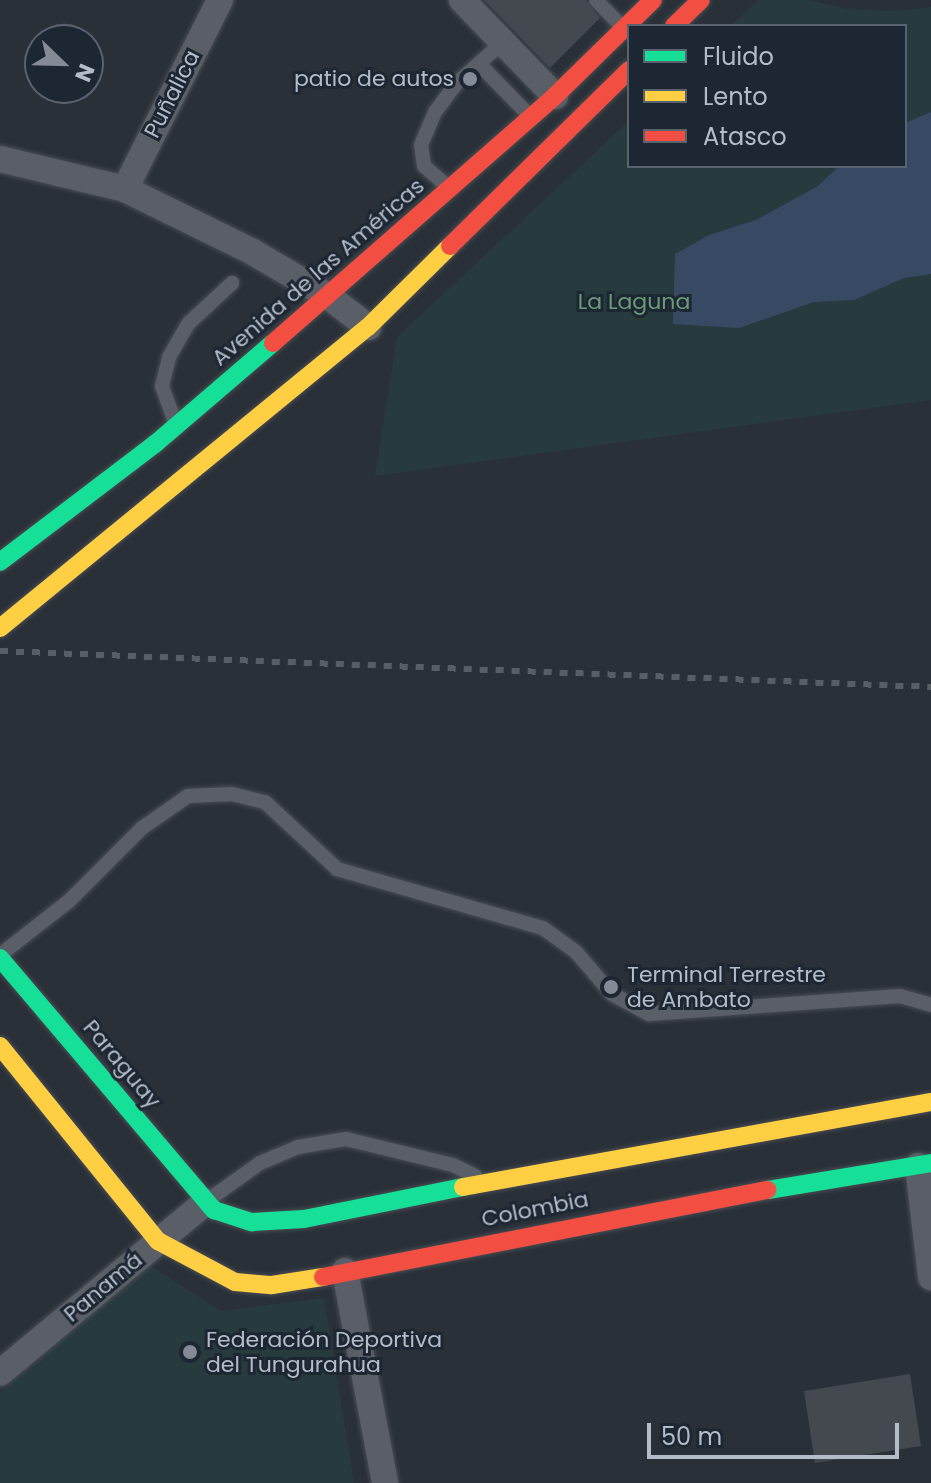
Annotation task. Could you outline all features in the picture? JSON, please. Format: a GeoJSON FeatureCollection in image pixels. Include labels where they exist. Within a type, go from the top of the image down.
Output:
{"type":"FeatureCollection","features":[{"type":"Feature","properties":{"kind":"main road","name":"Avenida de las Américas"},"geometry":{"type":"LineString","coordinates":[[631,24],[653,0]]}},
{"type":"Feature","properties":{"kind":"main road"},"geometry":{"type":"LineString","coordinates":[[676,24],[701,0]]}},
{"type":"Feature","properties":{"kind":"main road","name":"Avenida de las Américas"},"geometry":{"type":"LineString","coordinates":[[0,562],[177,425],[450,189],[625,30]]}},
{"type":"Feature","properties":{"kind":"main road"},"geometry":{"type":"LineString","coordinates":[[0,628],[368,327],[627,72]]}},
{"type":"Feature","properties":{"kind":"main road","name":"Paraguay"},"geometry":{"type":"LineString","coordinates":[[0,956],[206,1202]]}},
{"type":"Feature","properties":{"kind":"main road"},"geometry":{"type":"LineString","coordinates":[[0,1046],[158,1241]]}},
{"type":"Feature","properties":{"kind":"main road","name":"Colombia"},"geometry":{"type":"LineString","coordinates":[[206,1202],[214,1210],[271,1224],[931,1102]]}},
{"type":"Feature","properties":{"kind":"main road","name":"Colombia"},"geometry":{"type":"LineString","coordinates":[[158,1241],[235,1282],[272,1285],[715,1199],[924,1165]]}},
{"type":"Feature","properties":{"kind":"street","name":"Puñalica"},"geometry":{"type":"LineString","coordinates":[[125,189],[220,0]]}},
{"type":"Feature","properties":{"kind":"street"},"geometry":{"type":"LineString","coordinates":[[475,7],[503,42],[555,96]]}},
{"type":"Feature","properties":{"kind":"street"},"geometry":{"type":"LineString","coordinates":[[0,159],[125,189],[328,296],[368,327]]}},
{"type":"Feature","properties":{"kind":"street"},"geometry":{"type":"LineString","coordinates":[[924,1165],[931,1277]]}},
{"type":"Feature","properties":{"kind":"street","name":"Panamá"},"geometry":{"type":"LineString","coordinates":[[0,1373],[206,1202]]}},
{"type":"Feature","properties":{"kind":"street"},"geometry":{"type":"LineString","coordinates":[[345,1271],[385,1483]]}},
{"type":"Feature","properties":{"kind":"lane"},"geometry":{"type":"LineString","coordinates":[[596,0],[625,30]]}},
{"type":"Feature","properties":{"kind":"lane"},"geometry":{"type":"LineString","coordinates":[[450,189],[424,166],[421,145],[435,112],[503,42]]}},
{"type":"Feature","properties":{"kind":"lane"},"geometry":{"type":"LineString","coordinates":[[479,64],[531,117]]}},
{"type":"Feature","properties":{"kind":"lane"},"geometry":{"type":"LineString","coordinates":[[177,425],[167,410],[162,386],[169,357],[189,323],[232,283]]}},
{"type":"Feature","properties":{"kind":"lane"},"geometry":{"type":"LineString","coordinates":[[0,956],[69,901],[153,820],[188,796],[232,794],[265,802],[337,869],[543,928],[576,952],[612,994],[649,1014],[900,996],[931,1005]]}},
{"type":"Feature","properties":{"kind":"lane"},"geometry":{"type":"LineString","coordinates":[[206,1202],[260,1163],[298,1147],[346,1139],[453,1165],[487,1182]]}},
{"type":"Feature","properties":{"kind":"green space","name":"La Laguna"},"geometry":{"type":"Polygon","coordinates":[[[758,0],[809,0],[847,9],[894,11],[931,7],[931,400],[375,476],[397,337],[627,123],[627,168],[907,168],[907,24],[733,24],[758,0]]]}},
{"type":"Feature","properties":{"kind":"green space","name":"Federación Deportiva del Tungurahua"},"geometry":{"type":"Polygon","coordinates":[[[149,1265],[221,1311],[324,1298],[354,1483],[0,1483],[0,1393],[149,1265]]]}},
{"type":"Feature","properties":{"kind":"water"},"geometry":{"type":"Polygon","coordinates":[[[931,112],[931,274],[904,278],[854,300],[814,302],[739,328],[673,324],[675,254],[709,235],[756,220],[818,186],[837,168],[907,168],[907,122],[931,112]]]}},
{"type":"Feature","properties":{"kind":"building"},"geometry":{"type":"Polygon","coordinates":[[[484,0],[586,0],[600,18],[550,68],[484,0]]]}},
{"type":"Feature","properties":{"kind":"building"},"geometry":{"type":"Polygon","coordinates":[[[910,1374],[921,1446],[815,1463],[804,1391],[910,1374]]]}},
{"type":"Feature","properties":{"kind":"railway"},"geometry":{"type":"LineString","coordinates":[[0,651],[931,687]]}},
{"type":"Feature","properties":{"kind":"traffic: fast"},"geometry":{"type":"LineString","coordinates":[[0,562],[155,444],[273,343]]}},
{"type":"Feature","properties":{"kind":"traffic: fast"},"geometry":{"type":"LineString","coordinates":[[0,958],[214,1210],[252,1222],[304,1219],[463,1187]]}},
{"type":"Feature","properties":{"kind":"traffic: fast"},"geometry":{"type":"LineString","coordinates":[[768,1190],[931,1163]]}},
{"type":"Feature","properties":{"kind":"traffic: slow"},"geometry":{"type":"LineString","coordinates":[[0,628],[368,327],[450,246]]}},
{"type":"Feature","properties":{"kind":"traffic: slow"},"geometry":{"type":"LineString","coordinates":[[0,1046],[158,1241],[235,1282],[272,1285],[323,1277]]}},
{"type":"Feature","properties":{"kind":"traffic: slow"},"geometry":{"type":"LineString","coordinates":[[463,1187],[931,1102]]}},
{"type":"Feature","properties":{"kind":"traffic: jam"},"geometry":{"type":"LineString","coordinates":[[628,24],[653,0]]}},
{"type":"Feature","properties":{"kind":"traffic: jam"},"geometry":{"type":"LineString","coordinates":[[676,24],[701,0]]}},
{"type":"Feature","properties":{"kind":"traffic: jam"},"geometry":{"type":"LineString","coordinates":[[273,343],[555,96],[627,25]]}},
{"type":"Feature","properties":{"kind":"traffic: jam"},"geometry":{"type":"LineString","coordinates":[[450,246],[627,72]]}},
{"type":"Feature","properties":{"kind":"traffic: jam"},"geometry":{"type":"LineString","coordinates":[[323,1277],[768,1190]]}},
{"type":"Feature","properties":{"kind":"place","name":"patio de autos"},"geometry":{"type":"Point","coordinates":[470,79]}},
{"type":"Feature","properties":{"kind":"place","name":"Terminal Terrestre de Ambato"},"geometry":{"type":"Point","coordinates":[611,987]}},
{"type":"Feature","properties":{"kind":"place","name":"Federación Deportiva del Tungurahua"},"geometry":{"type":"Point","coordinates":[190,1352]}}]}
